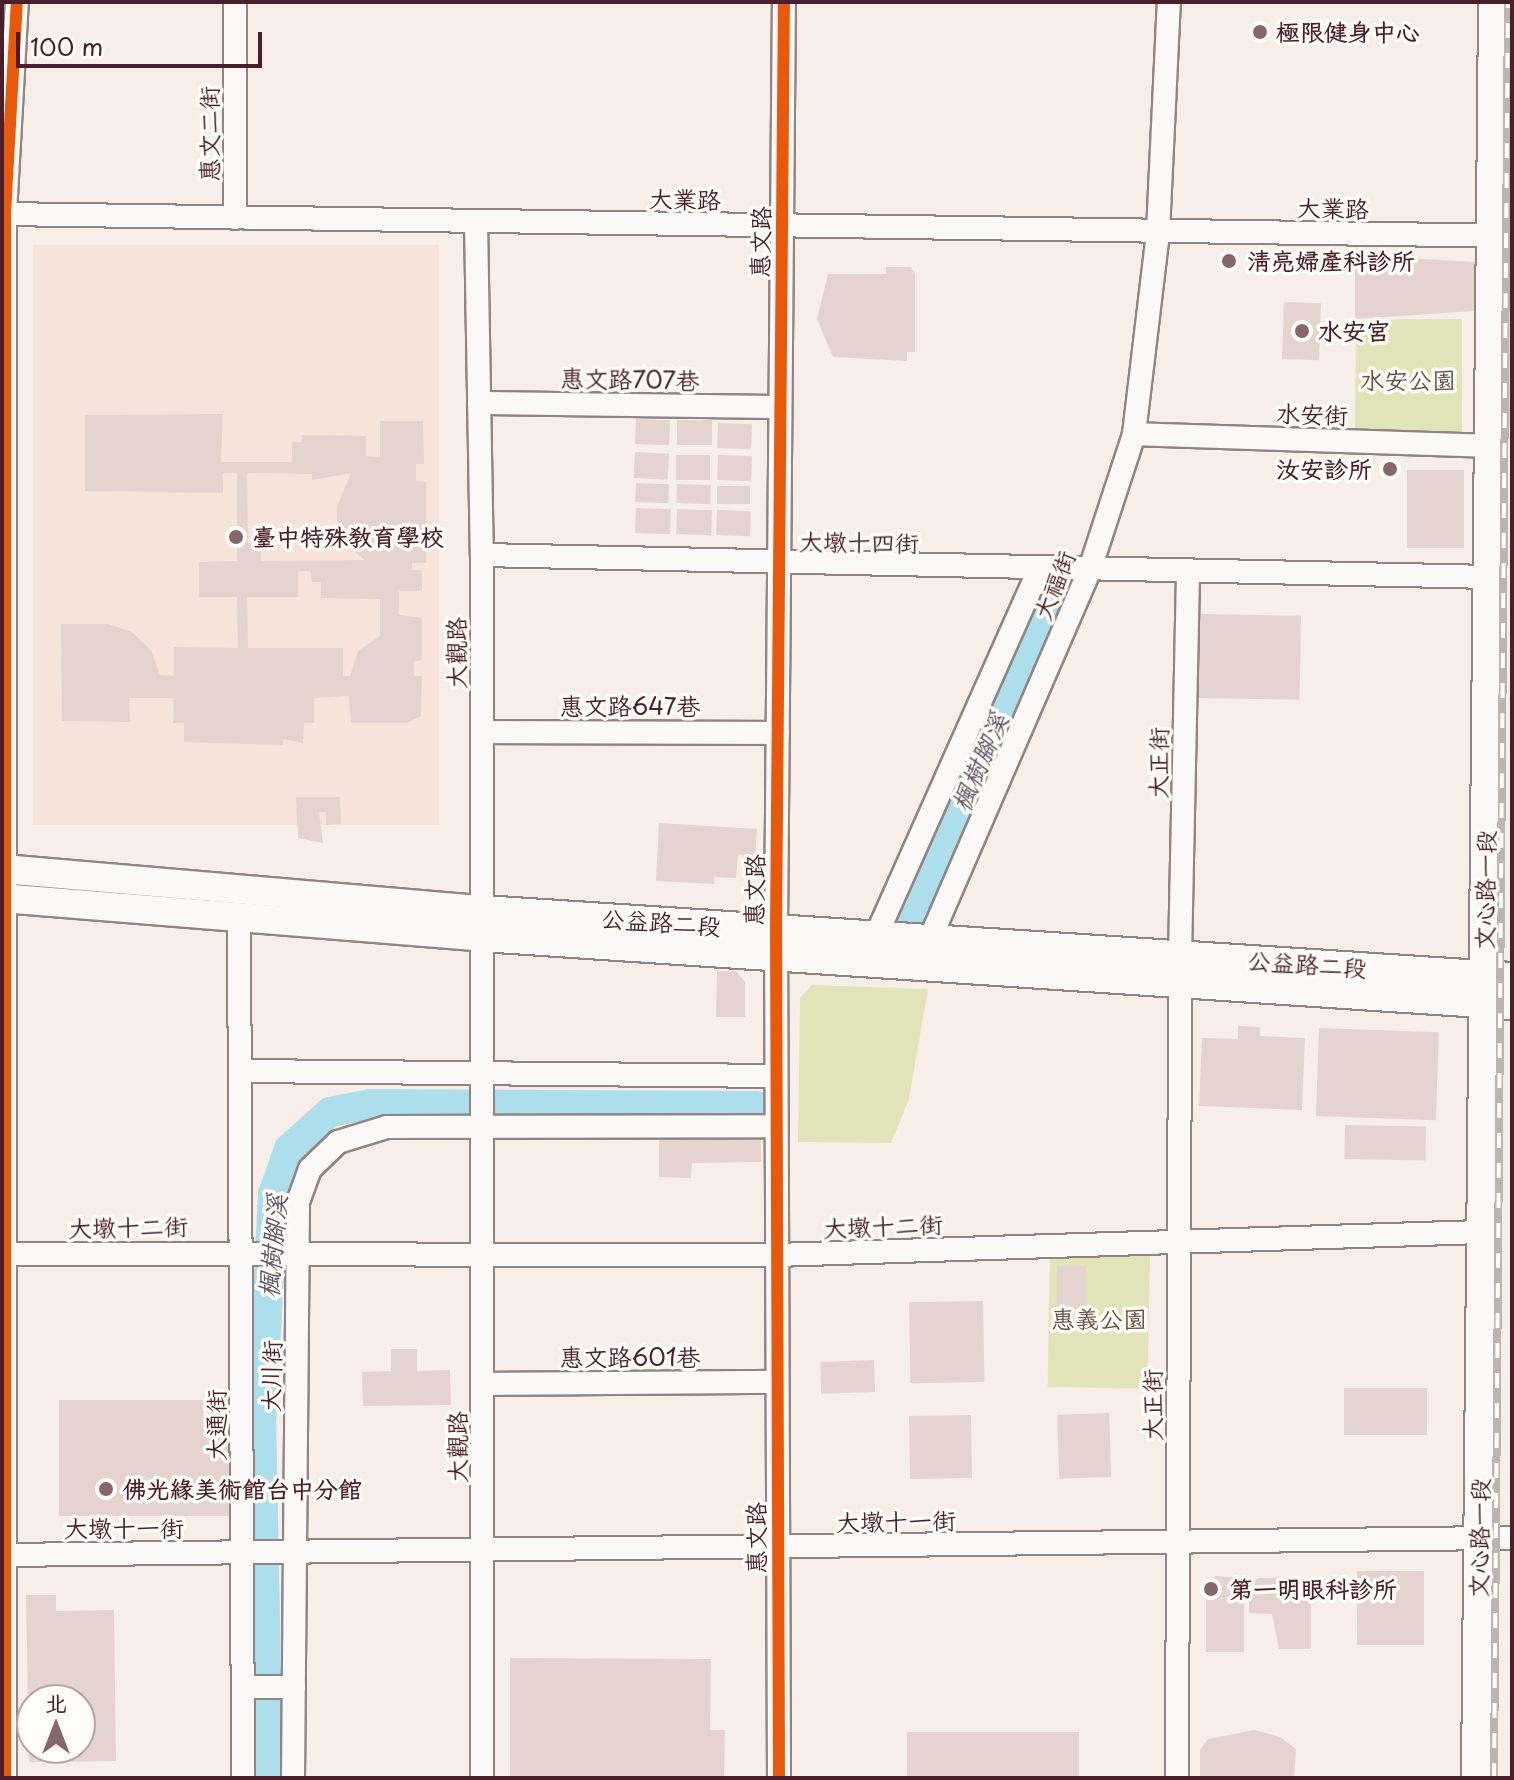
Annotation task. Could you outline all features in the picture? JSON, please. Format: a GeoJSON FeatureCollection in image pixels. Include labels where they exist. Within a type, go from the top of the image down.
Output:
{"type":"FeatureCollection","features":[{"type":"Feature","properties":{"kind":"main road","name":"文心路一段"},"geometry":{"type":"LineString","coordinates":[[1476,1778],[1489,446],[1501,236],[1493,2]]}},
{"type":"Feature","properties":{"kind":"main road","name":"公益路二段"},"geometry":{"type":"LineString","coordinates":[[4,869],[482,924]]}},
{"type":"Feature","properties":{"kind":"main road","name":"公益路二段"},"geometry":{"type":"LineString","coordinates":[[4,898],[239,917],[482,924],[1180,970],[1512,977]]}},
{"type":"Feature","properties":{"kind":"main road","name":"公益路二段"},"geometry":{"type":"LineString","coordinates":[[776,943],[876,936],[930,939],[1180,970],[1512,1005]]}},
{"type":"Feature","properties":{"kind":"street"},"geometry":{"type":"LineString","coordinates":[[5,1778],[4,214],[17,2]]}},
{"type":"Feature","properties":{"kind":"street","name":"惠文二街"},"geometry":{"type":"LineString","coordinates":[[235,2],[235,218]]}},
{"type":"Feature","properties":{"kind":"street","name":"惠文路"},"geometry":{"type":"LineString","coordinates":[[779,1778],[776,943],[784,2]]}},
{"type":"Feature","properties":{"kind":"street","name":"大福街"},"geometry":{"type":"LineString","coordinates":[[930,939],[1090,569],[1134,434],[1158,232],[1169,2]]}},
{"type":"Feature","properties":{"kind":"street","name":"大業路"},"geometry":{"type":"LineString","coordinates":[[4,214],[1501,236]]}},
{"type":"Feature","properties":{"kind":"street","name":"大觀路"},"geometry":{"type":"LineString","coordinates":[[476,222],[482,555],[482,1778]]}},
{"type":"Feature","properties":{"kind":"street","name":"惠文路707巷"},"geometry":{"type":"LineString","coordinates":[[479,403],[780,407]]}},
{"type":"Feature","properties":{"kind":"street","name":"水安街"},"geometry":{"type":"LineString","coordinates":[[1134,434],[1489,446]]}},
{"type":"Feature","properties":{"kind":"street","name":"大墩十四街"},"geometry":{"type":"LineString","coordinates":[[482,555],[1487,577]]}},
{"type":"Feature","properties":{"kind":"street","name":"大福街"},"geometry":{"type":"LineString","coordinates":[[876,936],[1040,568]]}},
{"type":"Feature","properties":{"kind":"street","name":"大正街"},"geometry":{"type":"LineString","coordinates":[[1177,1778],[1180,970],[1188,571]]}},
{"type":"Feature","properties":{"kind":"street","name":"惠文路647巷"},"geometry":{"type":"LineString","coordinates":[[482,732],[778,733]]}},
{"type":"Feature","properties":{"kind":"street","name":"大通街"},"geometry":{"type":"LineString","coordinates":[[239,917],[246,1252],[244,1553],[248,1687],[243,1778]]}},
{"type":"Feature","properties":{"kind":"street"},"geometry":{"type":"LineString","coordinates":[[240,1071],[484,1078],[776,1076]]}},
{"type":"Feature","properties":{"kind":"street","name":"大川街"},"geometry":{"type":"LineString","coordinates":[[293,1778],[288,1553],[292,1252],[301,1186],[320,1156],[338,1142],[387,1127],[484,1120],[776,1126]]}},
{"type":"Feature","properties":{"kind":"street","name":"大墩十二街"},"geometry":{"type":"LineString","coordinates":[[5,1254],[776,1255],[1481,1232]]}},
{"type":"Feature","properties":{"kind":"street","name":"惠文路601巷"},"geometry":{"type":"LineString","coordinates":[[483,1384],[777,1382]]}},
{"type":"Feature","properties":{"kind":"street","name":"大墩十一街"},"geometry":{"type":"LineString","coordinates":[[4,1555],[1479,1541],[1512,1538]]}},
{"type":"Feature","properties":{"kind":"street"},"geometry":{"type":"LineString","coordinates":[[248,1687],[290,1687]]}},
{"type":"Feature","properties":{"kind":"shaded area","name":"臺中特殊教育學校"},"geometry":{"type":"Polygon","coordinates":[[[33,245],[439,245],[439,825],[33,825],[33,245]]]}},
{"type":"Feature","properties":{"kind":"green space","name":"水安公園"},"geometry":{"type":"Polygon","coordinates":[[[1402,319],[1462,319],[1462,436],[1355,436],[1356,324],[1402,319]]]}},
{"type":"Feature","properties":{"kind":"green space"},"geometry":{"type":"Polygon","coordinates":[[[812,985],[928,989],[909,1099],[891,1143],[798,1142],[800,998],[812,985]]]}},
{"type":"Feature","properties":{"kind":"green space","name":"惠義公園"},"geometry":{"type":"Polygon","coordinates":[[[1050,1251],[1150,1253],[1148,1389],[1048,1387],[1050,1251]]]}},
{"type":"Feature","properties":{"kind":"building"},"geometry":{"type":"Polygon","coordinates":[[[1475,232],[1512,232],[1512,426],[1474,426],[1474,311],[1355,319],[1355,255],[1475,262],[1475,232]]]}},
{"type":"Feature","properties":{"kind":"building"},"geometry":{"type":"Polygon","coordinates":[[[886,267],[911,267],[915,274],[915,352],[907,352],[907,361],[833,357],[817,319],[828,274],[886,274],[886,267]]]}},
{"type":"Feature","properties":{"kind":"building","name":"水安宮"},"geometry":{"type":"Polygon","coordinates":[[[1284,302],[1321,303],[1319,360],[1282,359],[1284,302]]]}},
{"type":"Feature","properties":{"kind":"building"},"geometry":{"type":"Polygon","coordinates":[[[223,414],[221,462],[292,462],[292,442],[302,442],[302,435],[366,436],[366,456],[380,457],[380,421],[423,421],[424,464],[416,464],[416,481],[426,482],[426,563],[412,563],[412,570],[422,570],[422,591],[399,591],[399,615],[422,618],[422,660],[414,662],[414,676],[422,676],[421,716],[407,723],[351,723],[349,696],[314,698],[314,723],[304,723],[303,743],[283,739],[283,745],[184,742],[184,723],[173,723],[174,698],[129,698],[130,722],[62,721],[61,624],[108,624],[132,632],[151,650],[160,675],[174,676],[174,647],[238,648],[237,597],[199,597],[199,562],[237,561],[237,473],[223,473],[223,493],[85,491],[85,415],[223,414]],[[247,473],[248,544],[261,544],[261,561],[365,560],[347,546],[337,526],[337,506],[351,473],[312,480],[312,474],[247,473]],[[298,571],[298,597],[247,597],[248,648],[343,648],[343,676],[350,676],[358,651],[380,636],[380,599],[321,598],[321,582],[312,582],[310,571],[298,571]]]}},
{"type":"Feature","properties":{"kind":"building"},"geometry":{"type":"Polygon","coordinates":[[[636,419],[670,420],[669,445],[635,444],[636,419]]]}},
{"type":"Feature","properties":{"kind":"building"},"geometry":{"type":"Polygon","coordinates":[[[677,420],[712,420],[712,445],[677,445],[677,420]]]}},
{"type":"Feature","properties":{"kind":"building"},"geometry":{"type":"Polygon","coordinates":[[[718,423],[752,424],[751,449],[717,448],[718,423]]]}},
{"type":"Feature","properties":{"kind":"building"},"geometry":{"type":"Polygon","coordinates":[[[635,452],[669,454],[668,480],[634,478],[635,452]]]}},
{"type":"Feature","properties":{"kind":"building"},"geometry":{"type":"Polygon","coordinates":[[[676,455],[710,455],[710,480],[676,480],[676,455]]]}},
{"type":"Feature","properties":{"kind":"building"},"geometry":{"type":"Polygon","coordinates":[[[718,455],[752,456],[751,481],[717,480],[718,455]]]}},
{"type":"Feature","properties":{"kind":"building"},"geometry":{"type":"Polygon","coordinates":[[[1407,470],[1464,470],[1464,548],[1407,548],[1407,470]]]}},
{"type":"Feature","properties":{"kind":"building"},"geometry":{"type":"Polygon","coordinates":[[[636,483],[669,484],[668,503],[635,502],[636,483]]]}},
{"type":"Feature","properties":{"kind":"building"},"geometry":{"type":"Polygon","coordinates":[[[677,484],[711,485],[710,504],[676,503],[677,484]]]}},
{"type":"Feature","properties":{"kind":"building"},"geometry":{"type":"Polygon","coordinates":[[[717,486],[750,486],[750,504],[717,504],[717,486]]]}},
{"type":"Feature","properties":{"kind":"building"},"geometry":{"type":"Polygon","coordinates":[[[636,508],[671,509],[670,534],[635,533],[636,508]]]}},
{"type":"Feature","properties":{"kind":"building"},"geometry":{"type":"Polygon","coordinates":[[[677,509],[712,510],[711,535],[676,534],[677,509]]]}},
{"type":"Feature","properties":{"kind":"building"},"geometry":{"type":"Polygon","coordinates":[[[717,510],[751,511],[750,536],[716,535],[717,510]]]}},
{"type":"Feature","properties":{"kind":"building"},"geometry":{"type":"Polygon","coordinates":[[[1199,614],[1301,616],[1300,700],[1198,698],[1199,614]]]}},
{"type":"Feature","properties":{"kind":"building"},"geometry":{"type":"Polygon","coordinates":[[[296,797],[340,797],[341,824],[326,825],[326,812],[319,812],[323,843],[298,838],[296,797]]]}},
{"type":"Feature","properties":{"kind":"building"},"geometry":{"type":"Polygon","coordinates":[[[659,823],[757,829],[755,856],[738,855],[736,878],[714,877],[714,884],[656,881],[659,823]]]}},
{"type":"Feature","properties":{"kind":"building"},"geometry":{"type":"Polygon","coordinates":[[[717,971],[736,971],[745,982],[745,1017],[716,1017],[717,971]]]}},
{"type":"Feature","properties":{"kind":"building"},"geometry":{"type":"Polygon","coordinates":[[[1238,1026],[1260,1027],[1260,1036],[1305,1038],[1302,1110],[1199,1106],[1202,1038],[1238,1039],[1238,1026]]]}},
{"type":"Feature","properties":{"kind":"building"},"geometry":{"type":"Polygon","coordinates":[[[1319,1028],[1439,1032],[1436,1120],[1316,1116],[1319,1028]]]}},
{"type":"Feature","properties":{"kind":"building"},"geometry":{"type":"Polygon","coordinates":[[[1345,1125],[1426,1126],[1425,1160],[1344,1159],[1345,1125]]]}},
{"type":"Feature","properties":{"kind":"building"},"geometry":{"type":"Polygon","coordinates":[[[761,1136],[761,1162],[692,1163],[691,1178],[659,1177],[659,1137],[761,1136]]]}},
{"type":"Feature","properties":{"kind":"building"},"geometry":{"type":"Polygon","coordinates":[[[1057,1266],[1086,1266],[1086,1320],[1057,1320],[1057,1266]]]}},
{"type":"Feature","properties":{"kind":"building"},"geometry":{"type":"Polygon","coordinates":[[[983,1301],[984,1382],[910,1383],[909,1302],[983,1301]]]}},
{"type":"Feature","properties":{"kind":"building"},"geometry":{"type":"Polygon","coordinates":[[[391,1349],[417,1349],[417,1371],[450,1370],[451,1405],[363,1406],[362,1372],[391,1371],[391,1349]]]}},
{"type":"Feature","properties":{"kind":"building"},"geometry":{"type":"Polygon","coordinates":[[[874,1360],[875,1392],[821,1394],[820,1362],[874,1360]]]}},
{"type":"Feature","properties":{"kind":"building"},"geometry":{"type":"Polygon","coordinates":[[[1344,1388],[1427,1388],[1427,1435],[1344,1435],[1344,1388]]]}},
{"type":"Feature","properties":{"kind":"building"},"geometry":{"type":"Polygon","coordinates":[[[59,1400],[233,1400],[233,1516],[59,1516],[59,1400]]]}},
{"type":"Feature","properties":{"kind":"building"},"geometry":{"type":"Polygon","coordinates":[[[1109,1413],[1111,1477],[1059,1479],[1057,1415],[1109,1413]]]}},
{"type":"Feature","properties":{"kind":"building"},"geometry":{"type":"Polygon","coordinates":[[[971,1415],[972,1478],[910,1479],[909,1416],[971,1415]]]}},
{"type":"Feature","properties":{"kind":"building"},"geometry":{"type":"Polygon","coordinates":[[[1357,1571],[1424,1571],[1424,1645],[1357,1645],[1357,1571]]]}},
{"type":"Feature","properties":{"kind":"building"},"geometry":{"type":"Polygon","coordinates":[[[1215,1576],[1244,1578],[1244,1652],[1206,1652],[1206,1588],[1215,1576]]]}},
{"type":"Feature","properties":{"kind":"building"},"geometry":{"type":"Polygon","coordinates":[[[1258,1578],[1302,1578],[1311,1585],[1311,1649],[1279,1649],[1272,1614],[1249,1613],[1249,1585],[1258,1578]]]}},
{"type":"Feature","properties":{"kind":"building"},"geometry":{"type":"Polygon","coordinates":[[[26,1595],[56,1595],[56,1611],[114,1610],[116,1761],[96,1761],[96,1684],[28,1684],[26,1595]]]}},
{"type":"Feature","properties":{"kind":"building"},"geometry":{"type":"Polygon","coordinates":[[[510,1658],[711,1659],[710,1730],[725,1730],[724,1778],[510,1778],[510,1658]]]}},
{"type":"Feature","properties":{"kind":"building"},"geometry":{"type":"Polygon","coordinates":[[[1254,1730],[1280,1737],[1296,1749],[1294,1778],[1200,1778],[1200,1750],[1208,1739],[1254,1730]]]}},
{"type":"Feature","properties":{"kind":"building"},"geometry":{"type":"Polygon","coordinates":[[[907,1732],[1079,1732],[1079,1778],[907,1778],[907,1732]]]}},
{"type":"Feature","properties":{"kind":"waterway","name":"楓樹腳溪"},"geometry":{"type":"LineString","coordinates":[[913,919],[1044,606]]}},
{"type":"Feature","properties":{"kind":"waterway","name":"楓樹腳溪"},"geometry":{"type":"LineString","coordinates":[[268,1778],[261,1424],[273,1194],[289,1149],[330,1112],[371,1104],[756,1106]]}},
{"type":"Feature","properties":{"kind":"railway"},"geometry":{"type":"LineString","coordinates":[[1494,1778],[1508,2]]}},
{"type":"Feature","properties":{"kind":"cycle path"},"geometry":{"type":"LineString","coordinates":[[5,1778],[5,214],[17,2]]}},
{"type":"Feature","properties":{"kind":"cycle path"},"geometry":{"type":"LineString","coordinates":[[779,1778],[776,929],[784,2]]}},
{"type":"Feature","properties":{"kind":"place","name":"極限健身中心"},"geometry":{"type":"Point","coordinates":[1260,32]}},
{"type":"Feature","properties":{"kind":"place","name":"清亮婦產科診所"},"geometry":{"type":"Point","coordinates":[1229,261]}},
{"type":"Feature","properties":{"kind":"place","name":"水安宮"},"geometry":{"type":"Point","coordinates":[1302,331]}},
{"type":"Feature","properties":{"kind":"place","name":"汝安診所"},"geometry":{"type":"Point","coordinates":[1390,469]}},
{"type":"Feature","properties":{"kind":"place","name":"臺中特殊教育學校"},"geometry":{"type":"Point","coordinates":[236,537]}},
{"type":"Feature","properties":{"kind":"place","name":"佛光緣美術館台中分館"},"geometry":{"type":"Point","coordinates":[106,1489]}},
{"type":"Feature","properties":{"kind":"place","name":"第一明眼科診所"},"geometry":{"type":"Point","coordinates":[1211,1589]}}]}
